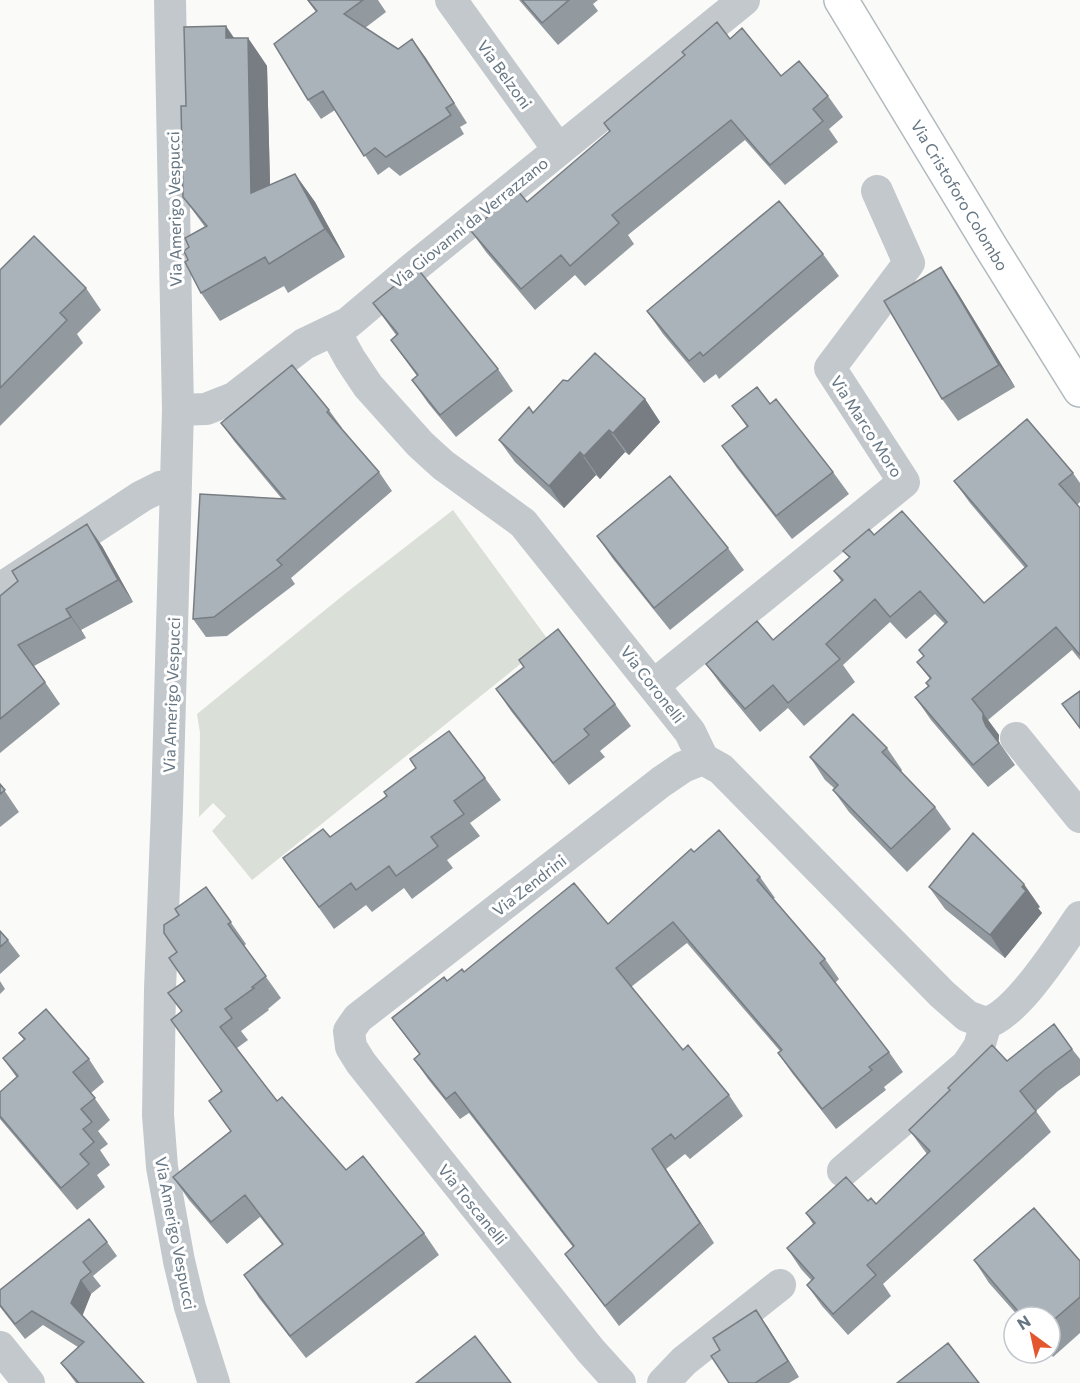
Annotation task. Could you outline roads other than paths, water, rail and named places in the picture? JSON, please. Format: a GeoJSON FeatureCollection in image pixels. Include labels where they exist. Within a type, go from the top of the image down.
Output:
{"type":"FeatureCollection","features":[{"type":"Feature","properties":{"kind":"street","name":"Via Amerigo Vespucci"},"geometry":{"type":"LineString","coordinates":[[170,0],[178,411],[158,1115],[162,1167],[178,1261],[214,1383]]}},
{"type":"Feature","properties":{"kind":"street","name":"Via Belzoni"},"geometry":{"type":"LineString","coordinates":[[451,0],[558,149]]}},
{"type":"Feature","properties":{"kind":"street","name":"Via Giovanni da Verrazzano"},"geometry":{"type":"LineString","coordinates":[[178,411],[206,409],[234,398],[304,344],[348,323],[558,149],[744,0]]}},
{"type":"Feature","properties":{"kind":"street","name":"Via Cristoforo Colombo"},"geometry":{"type":"LineString","coordinates":[[841,0],[1080,390]]}},
{"type":"Feature","properties":{"kind":"street","name":"Via Marco Moro"},"geometry":{"type":"LineString","coordinates":[[654,685],[904,482],[830,368],[909,263],[877,191]]}},
{"type":"Feature","properties":{"kind":"street","name":"Via Coronelli"},"geometry":{"type":"LineString","coordinates":[[334,330],[368,386],[400,423],[444,465],[523,523],[690,732],[703,759]]}},
{"type":"Feature","properties":{"kind":"street"},"geometry":{"type":"LineString","coordinates":[[0,589],[142,496],[160,487],[176,485]]}},
{"type":"Feature","properties":{"kind":"street"},"geometry":{"type":"LineString","coordinates":[[1016,738],[1080,817]]}},
{"type":"Feature","properties":{"kind":"street"},"geometry":{"type":"LineString","coordinates":[[703,759],[721,768],[942,994],[967,1016],[986,1023]]}},
{"type":"Feature","properties":{"kind":"street","name":"Via Zendrini"},"geometry":{"type":"LineString","coordinates":[[358,1018],[660,782],[683,767],[703,759]]}},
{"type":"Feature","properties":{"kind":"street"},"geometry":{"type":"LineString","coordinates":[[843,1171],[967,1065],[977,1052],[986,1023],[1003,1014],[1025,991],[1080,917]]}},
{"type":"Feature","properties":{"kind":"street","name":"Via Toscanelli"},"geometry":{"type":"LineString","coordinates":[[358,1018],[349,1031],[349,1041],[353,1052],[591,1352],[620,1383]]}},
{"type":"Feature","properties":{"kind":"street"},"geometry":{"type":"LineString","coordinates":[[663,1383],[684,1361],[780,1285]]}},
{"type":"Feature","properties":{"kind":"street"},"geometry":{"type":"LineString","coordinates":[[0,1347],[29,1383]]}}]}
